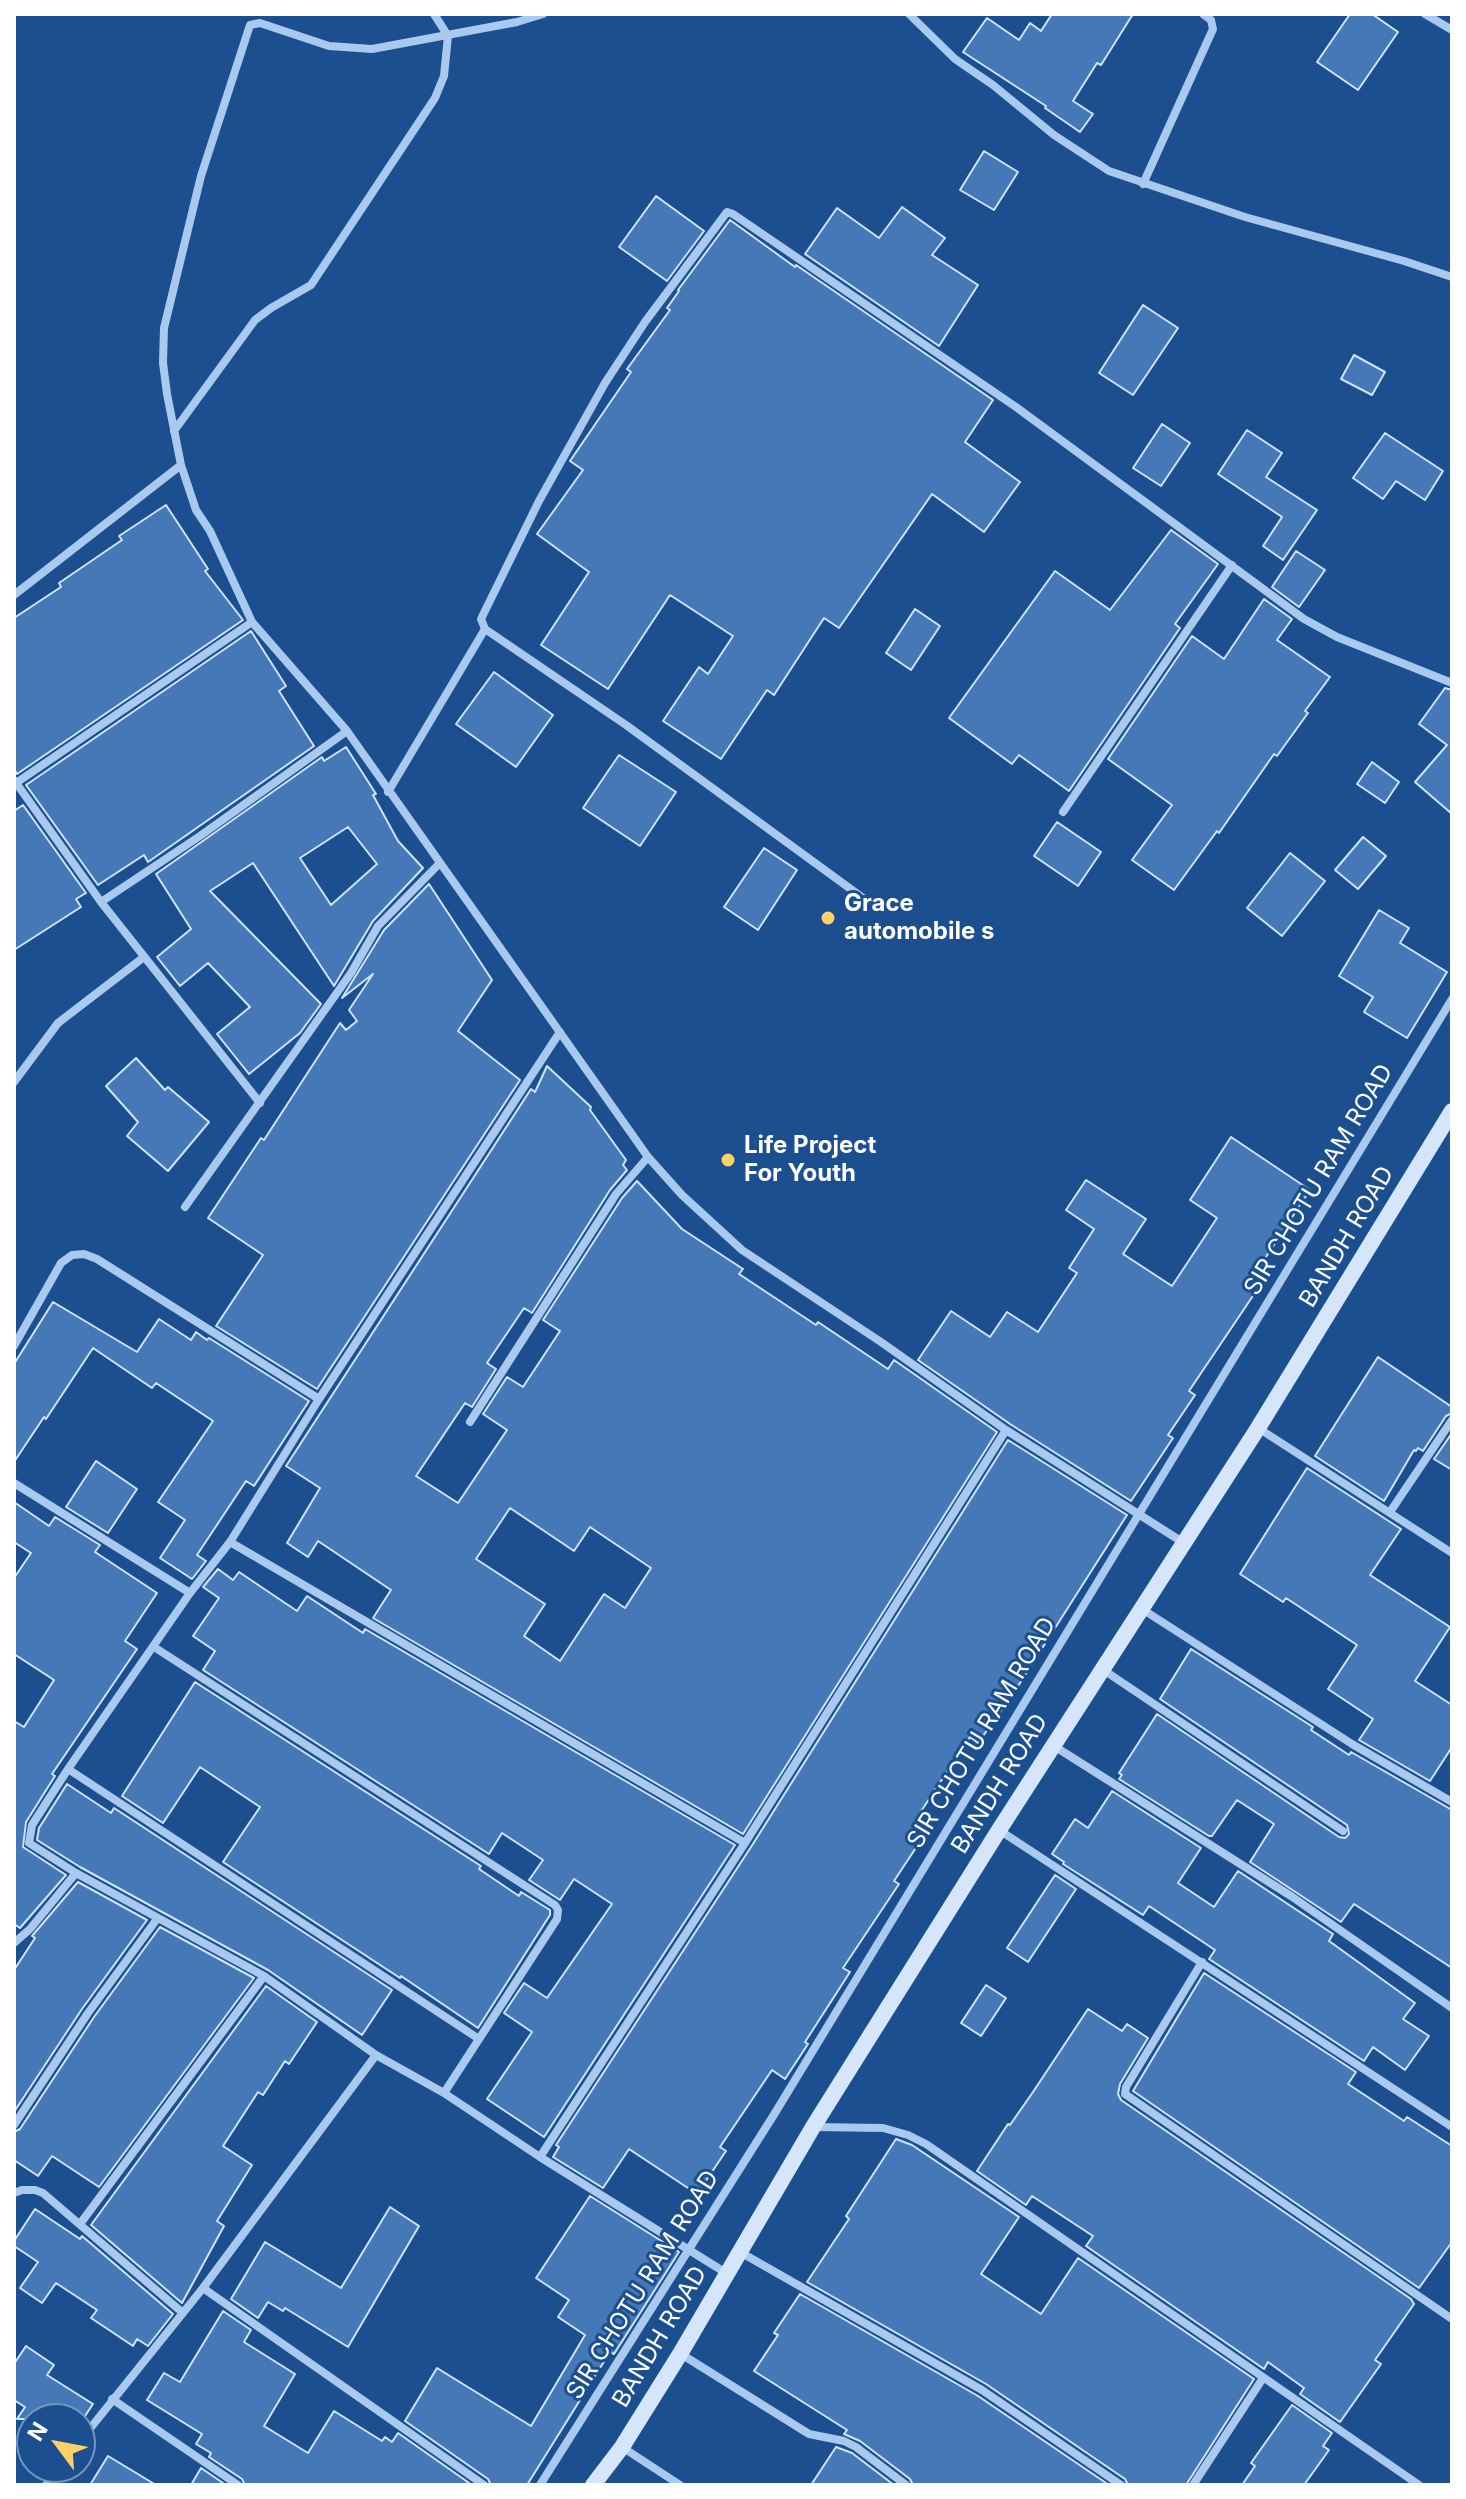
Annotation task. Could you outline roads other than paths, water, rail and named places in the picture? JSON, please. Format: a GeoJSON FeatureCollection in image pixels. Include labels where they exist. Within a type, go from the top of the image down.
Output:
{"type":"FeatureCollection","features":[{"type":"Feature","properties":{"kind":"street"},"geometry":{"type":"LineString","coordinates":[[255,14],[201,176],[164,328],[163,363],[181,465],[196,510],[210,531],[252,622],[347,731],[648,1157],[682,1195],[742,1250],[1006,1430],[1184,1543]]}},
{"type":"Feature","properties":{"kind":"street"},"geometry":{"type":"LineString","coordinates":[[174,431],[255,320],[305,290],[326,266],[439,91],[444,76],[448,36],[434,14]]}},
{"type":"Feature","properties":{"kind":"street"},"geometry":{"type":"LineString","coordinates":[[250,25],[260,23],[329,46],[351,49],[386,47],[448,36],[543,14]]}},
{"type":"Feature","properties":{"kind":"street"},"geometry":{"type":"LineString","coordinates":[[909,14],[955,59],[993,85],[1054,135],[1109,171],[1245,217],[1452,277]]}},
{"type":"Feature","properties":{"kind":"street"},"geometry":{"type":"LineString","coordinates":[[1143,184],[1213,29],[1211,20],[1203,14]]}},
{"type":"Feature","properties":{"kind":"street"},"geometry":{"type":"LineString","coordinates":[[1425,14],[1452,30]]}},
{"type":"Feature","properties":{"kind":"street"},"geometry":{"type":"LineString","coordinates":[[863,898],[626,725],[485,629],[481,619],[569,445],[645,322],[727,212],[1016,407],[1319,628],[1452,683]]}},
{"type":"Feature","properties":{"kind":"street"},"geometry":{"type":"LineString","coordinates":[[14,595],[181,465]]}},
{"type":"Feature","properties":{"kind":"street"},"geometry":{"type":"LineString","coordinates":[[1063,812],[1232,565]]}},
{"type":"Feature","properties":{"kind":"street"},"geometry":{"type":"LineString","coordinates":[[252,622],[15,781],[101,902],[260,1103]]}},
{"type":"Feature","properties":{"kind":"street"},"geometry":{"type":"LineString","coordinates":[[388,792],[485,629]]}},
{"type":"Feature","properties":{"kind":"street"},"geometry":{"type":"LineString","coordinates":[[101,902],[347,731]]}},
{"type":"Feature","properties":{"kind":"street"},"geometry":{"type":"LineString","coordinates":[[185,1207],[351,973],[378,926],[439,864]]}},
{"type":"Feature","properties":{"kind":"street"},"geometry":{"type":"LineString","coordinates":[[14,1082],[58,1023],[144,957]]}},
{"type":"Feature","properties":{"kind":"street","name":"SIR CHOTU RAM ROAD"},"geometry":{"type":"LineString","coordinates":[[540,2485],[775,2113],[1452,999]]}},
{"type":"Feature","properties":{"kind":"street"},"geometry":{"type":"LineString","coordinates":[[560,1032],[319,1399],[230,1542],[190,1593],[68,1769],[32,1825],[29,1843],[157,1919],[264,1976],[376,2055],[444,2093],[726,2273]]}},
{"type":"Feature","properties":{"kind":"street","name":"BANDH ROAD"},"geometry":{"type":"LineString","coordinates":[[593,2485],[622,2447],[813,2127],[1053,1745],[1258,1428],[1452,1111]]}},
{"type":"Feature","properties":{"kind":"street"},"geometry":{"type":"LineString","coordinates":[[470,1422],[616,1194],[648,1157]]}},
{"type":"Feature","properties":{"kind":"street"},"geometry":{"type":"LineString","coordinates":[[14,1346],[61,1263],[72,1255],[84,1254],[97,1259],[319,1399]]}},
{"type":"Feature","properties":{"kind":"street"},"geometry":{"type":"LineString","coordinates":[[1390,1512],[1452,1420]]}},
{"type":"Feature","properties":{"kind":"street"},"geometry":{"type":"LineString","coordinates":[[1258,1428],[1452,1553]]}},
{"type":"Feature","properties":{"kind":"street"},"geometry":{"type":"LineString","coordinates":[[540,2157],[745,1843],[1006,1430]]}},
{"type":"Feature","properties":{"kind":"street"},"geometry":{"type":"LineString","coordinates":[[14,1483],[190,1593]]}},
{"type":"Feature","properties":{"kind":"street"},"geometry":{"type":"LineString","coordinates":[[230,1542],[745,1843]]}},
{"type":"Feature","properties":{"kind":"street"},"geometry":{"type":"LineString","coordinates":[[1141,1609],[1352,1744],[1452,1802]]}},
{"type":"Feature","properties":{"kind":"street"},"geometry":{"type":"LineString","coordinates":[[154,1647],[555,1905],[559,1915],[557,1919],[444,2093]]}},
{"type":"Feature","properties":{"kind":"street"},"geometry":{"type":"LineString","coordinates":[[1102,1669],[1343,1831]]}},
{"type":"Feature","properties":{"kind":"street"},"geometry":{"type":"LineString","coordinates":[[1053,1745],[1291,1896],[1452,2008]]}},
{"type":"Feature","properties":{"kind":"street"},"geometry":{"type":"LineString","coordinates":[[68,1769],[479,2039]]}},
{"type":"Feature","properties":{"kind":"street"},"geometry":{"type":"LineString","coordinates":[[999,1830],[1452,2127]]}},
{"type":"Feature","properties":{"kind":"street"},"geometry":{"type":"LineString","coordinates":[[14,1943],[30,1929],[76,1873]]}},
{"type":"Feature","properties":{"kind":"street"},"geometry":{"type":"LineString","coordinates":[[14,2125],[88,2013],[157,1919]]}},
{"type":"Feature","properties":{"kind":"street"},"geometry":{"type":"LineString","coordinates":[[1202,1962],[1126,2087],[1125,2094],[1452,2319]]}},
{"type":"Feature","properties":{"kind":"street"},"geometry":{"type":"LineString","coordinates":[[80,2224],[264,1976]]}},
{"type":"Feature","properties":{"kind":"street"},"geometry":{"type":"LineString","coordinates":[[96,2420],[203,2288],[376,2055]]}},
{"type":"Feature","properties":{"kind":"street"},"geometry":{"type":"LineString","coordinates":[[813,2127],[883,2128],[926,2144],[1419,2485]]}},
{"type":"Feature","properties":{"kind":"street"},"geometry":{"type":"LineString","coordinates":[[14,2193],[35,2190],[43,2193],[183,2313]]}},
{"type":"Feature","properties":{"kind":"street"},"geometry":{"type":"LineString","coordinates":[[739,2251],[982,2390],[1121,2485]]}},
{"type":"Feature","properties":{"kind":"street"},"geometry":{"type":"LineString","coordinates":[[203,2288],[484,2485]]}},
{"type":"Feature","properties":{"kind":"street"},"geometry":{"type":"LineString","coordinates":[[680,2354],[809,2434],[844,2441],[856,2447],[906,2485]]}},
{"type":"Feature","properties":{"kind":"street"},"geometry":{"type":"LineString","coordinates":[[1193,2485],[1263,2378]]}},
{"type":"Feature","properties":{"kind":"street"},"geometry":{"type":"LineString","coordinates":[[112,2399],[238,2485]]}},
{"type":"Feature","properties":{"kind":"street"},"geometry":{"type":"LineString","coordinates":[[622,2447],[680,2485]]}},
{"type":"Feature","properties":{"kind":"place","name":"Grace automobile s"},"geometry":{"type":"Point","coordinates":[828,918]}},
{"type":"Feature","properties":{"kind":"place","name":"Life Project For Youth"},"geometry":{"type":"Point","coordinates":[728,1160]}}]}
